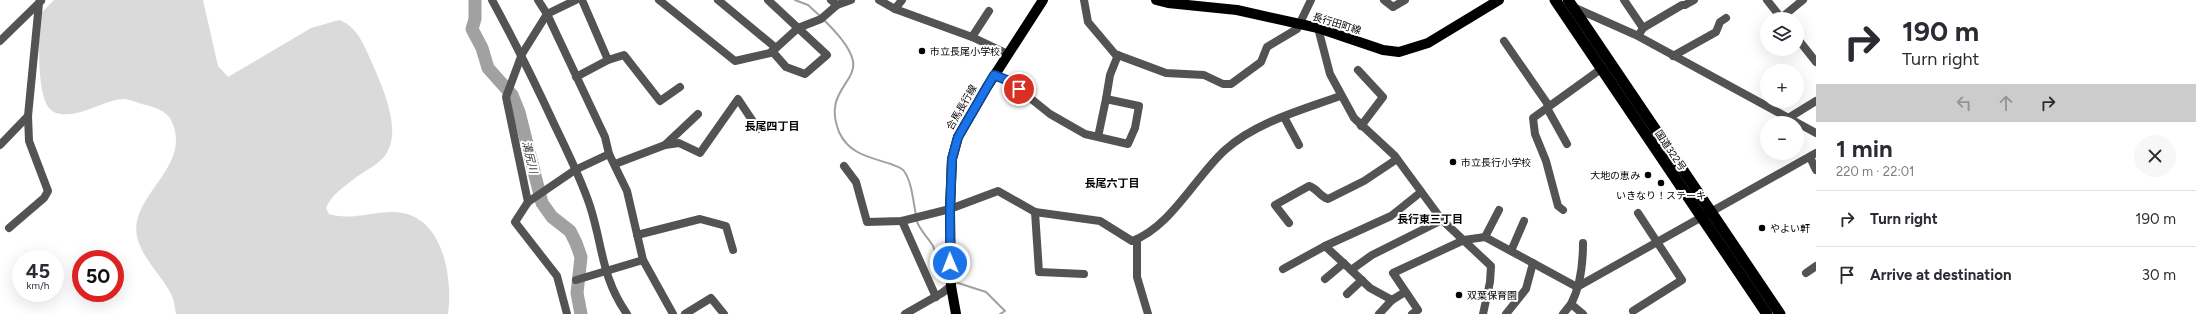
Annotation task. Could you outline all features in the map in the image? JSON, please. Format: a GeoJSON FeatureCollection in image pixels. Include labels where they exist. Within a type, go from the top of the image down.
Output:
{"type":"FeatureCollection","features":[{"type":"Feature","properties":{"kind":"highway","name":"国道322号"},"geometry":{"type":"LineString","coordinates":[[1555,0],[1601,69],[1706,216],[1780,314]]}},
{"type":"Feature","properties":{"kind":"highway","name":"国道322号"},"geometry":{"type":"LineString","coordinates":[[1570,3],[1767,314]]}},
{"type":"Feature","properties":{"kind":"main road","name":"合馬長行線"},"geometry":{"type":"LineString","coordinates":[[958,312],[951,286],[950,209],[952,159],[958,137],[994,75],[1043,0]]}},
{"type":"Feature","properties":{"kind":"main road","name":"長行田町線"},"geometry":{"type":"LineString","coordinates":[[1160,0],[1237,10],[1318,28],[1383,50],[1400,52],[1428,43],[1500,0]]}},
{"type":"Feature","properties":{"kind":"street"},"geometry":{"type":"LineString","coordinates":[[492,0],[522,54],[576,170],[590,206],[604,270],[620,304],[627,314]]}},
{"type":"Feature","properties":{"kind":"street"},"geometry":{"type":"LineString","coordinates":[[538,0],[547,14],[605,137],[609,154],[627,191],[643,260],[673,314]]}},
{"type":"Feature","properties":{"kind":"street"},"geometry":{"type":"LineString","coordinates":[[528,202],[506,97],[522,54],[547,14],[576,0]]}},
{"type":"Feature","properties":{"kind":"street"},"geometry":{"type":"LineString","coordinates":[[582,0],[608,60]]}},
{"type":"Feature","properties":{"kind":"street"},"geometry":{"type":"LineString","coordinates":[[659,0],[735,61],[774,49],[798,28],[821,19],[834,2],[851,0]]}},
{"type":"Feature","properties":{"kind":"street"},"geometry":{"type":"LineString","coordinates":[[718,0],[774,49],[786,66],[805,74],[827,55],[768,0]]}},
{"type":"Feature","properties":{"kind":"street"},"geometry":{"type":"LineString","coordinates":[[879,0],[895,9],[972,37],[1008,54]]}},
{"type":"Feature","properties":{"kind":"street"},"geometry":{"type":"LineString","coordinates":[[895,9],[902,0]]}},
{"type":"Feature","properties":{"kind":"street"},"geometry":{"type":"LineString","coordinates":[[1084,0],[1088,22],[1118,55],[1166,73],[1204,75],[1223,84],[1231,84],[1261,62],[1267,47],[1297,29],[1311,0]]}},
{"type":"Feature","properties":{"kind":"street"},"geometry":{"type":"LineString","coordinates":[[1384,0],[1393,7],[1405,0]]}},
{"type":"Feature","properties":{"kind":"street"},"geometry":{"type":"LineString","coordinates":[[1624,0],[1643,28]]}},
{"type":"Feature","properties":{"kind":"street"},"geometry":{"type":"LineString","coordinates":[[1639,36],[1643,28],[1682,5],[1694,0]]}},
{"type":"Feature","properties":{"kind":"street"},"geometry":{"type":"LineString","coordinates":[[1767,0],[1777,12]]}},
{"type":"Feature","properties":{"kind":"street"},"geometry":{"type":"LineString","coordinates":[[1789,12],[1803,0]]}},
{"type":"Feature","properties":{"kind":"street"},"geometry":{"type":"LineString","coordinates":[[0,41],[40,1]]}},
{"type":"Feature","properties":{"kind":"street"},"geometry":{"type":"LineString","coordinates":[[9,228],[44,198],[48,191],[29,141],[28,116],[40,1]]}},
{"type":"Feature","properties":{"kind":"street"},"geometry":{"type":"LineString","coordinates":[[1570,3],[1639,36],[1673,56],[1788,116]]}},
{"type":"Feature","properties":{"kind":"street"},"geometry":{"type":"LineString","coordinates":[[972,37],[989,11]]}},
{"type":"Feature","properties":{"kind":"street"},"geometry":{"type":"LineString","coordinates":[[1673,56],[1716,32],[1720,22],[1726,18]]}},
{"type":"Feature","properties":{"kind":"street"},"geometry":{"type":"LineString","coordinates":[[1318,28],[1330,74],[1340,96],[1361,126],[1397,159],[1442,220],[1491,266],[1490,282],[1483,314]]}},
{"type":"Feature","properties":{"kind":"street"},"geometry":{"type":"LineString","coordinates":[[1504,42],[1548,107],[1567,144]]}},
{"type":"Feature","properties":{"kind":"street"},"geometry":{"type":"LineString","coordinates":[[1804,47],[1816,62]]}},
{"type":"Feature","properties":{"kind":"street"},"geometry":{"type":"LineString","coordinates":[[576,77],[608,60],[624,55],[660,101],[680,87]]}},
{"type":"Feature","properties":{"kind":"street"},"geometry":{"type":"LineString","coordinates":[[1098,137],[1110,75],[1118,55]]}},
{"type":"Feature","properties":{"kind":"street"},"geometry":{"type":"LineString","coordinates":[[1563,210],[1558,206],[1546,161],[1535,134],[1533,118],[1601,69]]}},
{"type":"Feature","properties":{"kind":"street"},"geometry":{"type":"LineString","coordinates":[[1358,70],[1383,98],[1361,126]]}},
{"type":"Feature","properties":{"kind":"street"},"geometry":{"type":"LineString","coordinates":[[994,75],[1009,81],[1050,114],[1085,134],[1128,144],[1135,128],[1139,106],[1106,99]]}},
{"type":"Feature","properties":{"kind":"street"},"geometry":{"type":"LineString","coordinates":[[844,166],[856,182],[867,222],[902,221],[950,209],[998,191],[1035,212],[1100,221],[1132,241],[1137,240],[1152,230],[1179,203],[1224,150],[1257,128],[1340,96]]}},
{"type":"Feature","properties":{"kind":"street"},"geometry":{"type":"LineString","coordinates":[[615,164],[665,145],[678,143],[700,153],[738,99],[758,129]]}},
{"type":"Feature","properties":{"kind":"street"},"geometry":{"type":"LineString","coordinates":[[1792,116],[1816,101]]}},
{"type":"Feature","properties":{"kind":"street"},"geometry":{"type":"LineString","coordinates":[[665,145],[698,114]]}},
{"type":"Feature","properties":{"kind":"street"},"geometry":{"type":"LineString","coordinates":[[0,144],[28,116]]}},
{"type":"Feature","properties":{"kind":"street"},"geometry":{"type":"LineString","coordinates":[[1284,117],[1299,145]]}},
{"type":"Feature","properties":{"kind":"street"},"geometry":{"type":"LineString","coordinates":[[1804,126],[1816,133]]}},
{"type":"Feature","properties":{"kind":"street"},"geometry":{"type":"LineString","coordinates":[[568,314],[557,276],[515,222],[528,202],[576,170],[609,154]]}},
{"type":"Feature","properties":{"kind":"street"},"geometry":{"type":"LineString","coordinates":[[1578,287],[1813,155],[1816,170]]}},
{"type":"Feature","properties":{"kind":"street"},"geometry":{"type":"LineString","coordinates":[[1289,223],[1275,206],[1309,186],[1315,188],[1321,196],[1328,199],[1364,181],[1397,159]]}},
{"type":"Feature","properties":{"kind":"street"},"geometry":{"type":"LineString","coordinates":[[1283,269],[1325,246],[1391,216],[1421,192]]}},
{"type":"Feature","properties":{"kind":"street"},"geometry":{"type":"LineString","coordinates":[[1485,237],[1499,210]]}},
{"type":"Feature","properties":{"kind":"street"},"geometry":{"type":"LineString","coordinates":[[1035,212],[1039,272],[1084,274]]}},
{"type":"Feature","properties":{"kind":"street"},"geometry":{"type":"LineString","coordinates":[[1633,311],[1682,280],[1638,214]]}},
{"type":"Feature","properties":{"kind":"street"},"geometry":{"type":"LineString","coordinates":[[638,235],[700,219],[726,226],[733,250]]}},
{"type":"Feature","properties":{"kind":"street"},"geometry":{"type":"LineString","coordinates":[[1351,270],[1372,255],[1442,220]]}},
{"type":"Feature","properties":{"kind":"street"},"geometry":{"type":"LineString","coordinates":[[902,221],[936,296]]}},
{"type":"Feature","properties":{"kind":"street"},"geometry":{"type":"LineString","coordinates":[[1511,251],[1524,221]]}},
{"type":"Feature","properties":{"kind":"street"},"geometry":{"type":"LineString","coordinates":[[1412,314],[1418,310],[1393,273],[1464,240],[1485,237],[1578,287]]}},
{"type":"Feature","properties":{"kind":"street"},"geometry":{"type":"LineString","coordinates":[[1137,240],[1137,277],[1148,314]]}},
{"type":"Feature","properties":{"kind":"street"},"geometry":{"type":"LineString","coordinates":[[1563,314],[1577,294],[1583,265],[1582,243]]}},
{"type":"Feature","properties":{"kind":"street"},"geometry":{"type":"LineString","coordinates":[[1325,246],[1370,288],[1392,300]]}},
{"type":"Feature","properties":{"kind":"street"},"geometry":{"type":"LineString","coordinates":[[576,280],[604,270],[643,260]]}},
{"type":"Feature","properties":{"kind":"street"},"geometry":{"type":"LineString","coordinates":[[1325,279],[1344,263]]}},
{"type":"Feature","properties":{"kind":"street"},"geometry":{"type":"LineString","coordinates":[[1506,314],[1526,289],[1533,263]]}},
{"type":"Feature","properties":{"kind":"street"},"geometry":{"type":"LineString","coordinates":[[1806,273],[1816,266]]}},
{"type":"Feature","properties":{"kind":"street"},"geometry":{"type":"LineString","coordinates":[[1347,294],[1362,280]]}},
{"type":"Feature","properties":{"kind":"street"},"geometry":{"type":"LineString","coordinates":[[904,314],[951,286]]}},
{"type":"Feature","properties":{"kind":"street"},"geometry":{"type":"LineString","coordinates":[[1379,314],[1392,300],[1406,292]]}},
{"type":"Feature","properties":{"kind":"street"},"geometry":{"type":"LineString","coordinates":[[685,314],[711,298],[724,314]]}},
{"type":"Feature","properties":{"kind":"street"},"geometry":{"type":"LineString","coordinates":[[1570,304],[1582,314]]}},
{"type":"Feature","properties":{"kind":"shaded area"},"geometry":{"type":"Polygon","coordinates":[[[54,0],[203,0],[218,66],[228,77],[311,28],[339,20],[346,23],[356,32],[364,45],[387,101],[392,127],[391,140],[388,151],[380,161],[339,191],[330,200],[326,208],[329,214],[337,216],[395,212],[411,215],[424,224],[434,235],[446,266],[449,283],[448,314],[176,314],[172,296],[148,260],[138,242],[136,232],[137,221],[142,208],[171,161],[175,148],[176,135],[171,120],[166,114],[157,108],[125,99],[112,101],[70,114],[59,114],[50,109],[42,91],[40,78],[40,14],[54,0]]]}},
{"type":"Feature","properties":{"kind":"waterway","name":"溝尻川"},"geometry":{"type":"LineString","coordinates":[[475,0],[475,19],[472,29],[482,48],[488,68],[512,95],[519,112],[542,203],[552,217],[570,231],[581,257],[577,293],[581,314]]}},
{"type":"Feature","properties":{"kind":"waterway"},"geometry":{"type":"LineString","coordinates":[[795,0],[808,5],[820,16]]}},
{"type":"Feature","properties":{"kind":"waterway"},"geometry":{"type":"LineString","coordinates":[[823,19],[845,44],[853,61],[853,69],[837,98],[835,107],[835,118],[839,132],[848,145],[860,154],[891,164],[903,170],[907,175],[911,186],[916,215]]}},
{"type":"Feature","properties":{"kind":"waterway"},"geometry":{"type":"LineString","coordinates":[[916,219],[919,227],[933,246],[941,274],[949,280]]}},
{"type":"Feature","properties":{"kind":"waterway"},"geometry":{"type":"LineString","coordinates":[[955,282],[986,292],[1005,311],[1000,314]]}},
{"type":"Feature","properties":{"kind":"place","name":"市立長尾小学校"},"geometry":{"type":"Point","coordinates":[922,51]}},
{"type":"Feature","properties":{"kind":"place","name":"市立長行小学校"},"geometry":{"type":"Point","coordinates":[1453,162]}},
{"type":"Feature","properties":{"kind":"place","name":"大地の恵み"},"geometry":{"type":"Point","coordinates":[1648,175]}},
{"type":"Feature","properties":{"kind":"place","name":"いきなり！ステーキ"},"geometry":{"type":"Point","coordinates":[1661,183]}},
{"type":"Feature","properties":{"kind":"place","name":"やよい軒"},"geometry":{"type":"Point","coordinates":[1762,228]}},
{"type":"Feature","properties":{"kind":"place","name":"双葉保育園"},"geometry":{"type":"Point","coordinates":[1459,295]}},
{"type":"Feature","properties":{"kind":"district","name":"長尾四丁目"},"geometry":{"type":"Point","coordinates":[772,126]}},
{"type":"Feature","properties":{"kind":"district","name":"長尾六丁目"},"geometry":{"type":"Point","coordinates":[1112,183]}},
{"type":"Feature","properties":{"kind":"district","name":"長行東三丁目"},"geometry":{"type":"Point","coordinates":[1430,219]}},
{"type":"Feature","properties":{"kind":"route"},"geometry":{"type":"LineString","coordinates":[[950,263],[952,159],[958,137],[994,75],[1009,81],[1019,89]]}}]}
